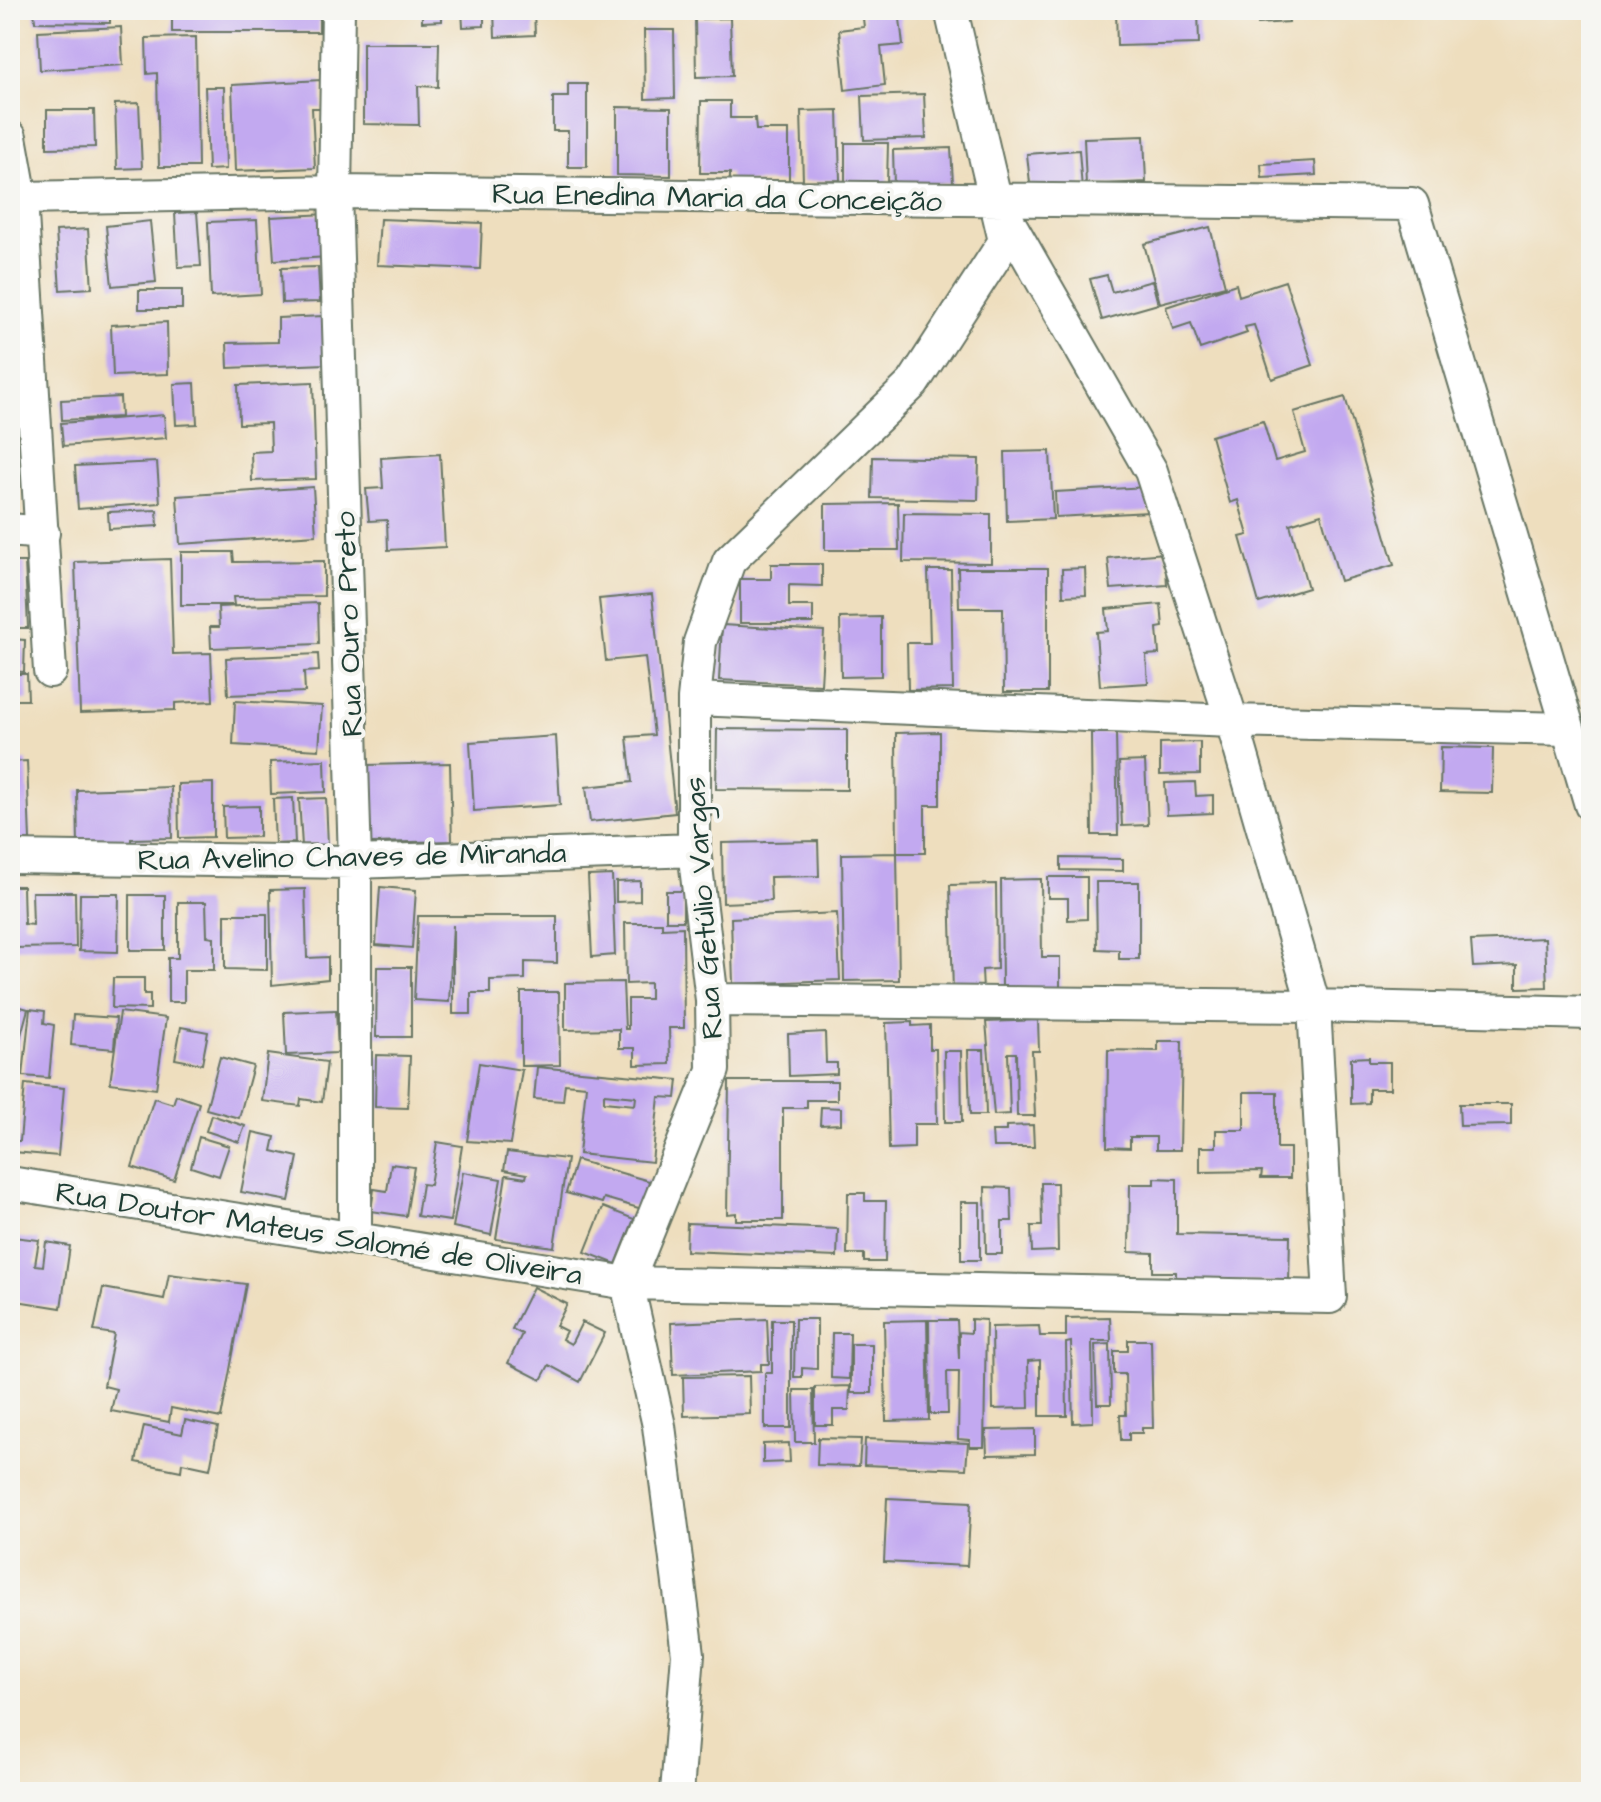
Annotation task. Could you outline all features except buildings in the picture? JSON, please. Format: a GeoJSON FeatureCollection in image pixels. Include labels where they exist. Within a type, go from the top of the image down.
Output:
{"type":"FeatureCollection","features":[{"type":"Feature","properties":{"kind":"street","name":"Rua Ouro Preto"},"geometry":{"type":"LineString","coordinates":[[338,10],[335,192],[355,862],[355,1238]]}},
{"type":"Feature","properties":{"kind":"street","name":"Rua Getúlio Vargas"},"geometry":{"type":"LineString","coordinates":[[627,1283],[713,1070],[712,1000],[694,850],[694,699],[700,642],[729,561],[913,383],[1005,241],[951,10]]}},
{"type":"Feature","properties":{"kind":"street"},"geometry":{"type":"LineString","coordinates":[[10,137],[21,198],[50,671]]}},
{"type":"Feature","properties":{"kind":"street","name":"Rua Enedina Maria da Conceição"},"geometry":{"type":"LineString","coordinates":[[21,198],[335,192],[1412,204],[1568,729]]}},
{"type":"Feature","properties":{"kind":"street"},"geometry":{"type":"LineString","coordinates":[[996,200],[1151,471],[1232,721],[1314,1006]]}},
{"type":"Feature","properties":{"kind":"street"},"geometry":{"type":"LineString","coordinates":[[10,530],[43,533]]}},
{"type":"Feature","properties":{"kind":"street"},"geometry":{"type":"LineString","coordinates":[[694,699],[1232,721],[1568,729],[1591,805]]}},
{"type":"Feature","properties":{"kind":"street","name":"Rua Avelino Chaves de Miranda"},"geometry":{"type":"LineString","coordinates":[[10,857],[355,862],[694,850]]}},
{"type":"Feature","properties":{"kind":"street"},"geometry":{"type":"LineString","coordinates":[[712,1000],[1314,1006],[1591,1013]]}},
{"type":"Feature","properties":{"kind":"street","name":"Rua Doutor Mateus Salomé de Oliveira"},"geometry":{"type":"LineString","coordinates":[[10,1183],[627,1283],[1330,1297],[1314,1006]]}},
{"type":"Feature","properties":{"kind":"street"},"geometry":{"type":"LineString","coordinates":[[627,1283],[659,1426],[688,1654],[677,1792]]}}]}
